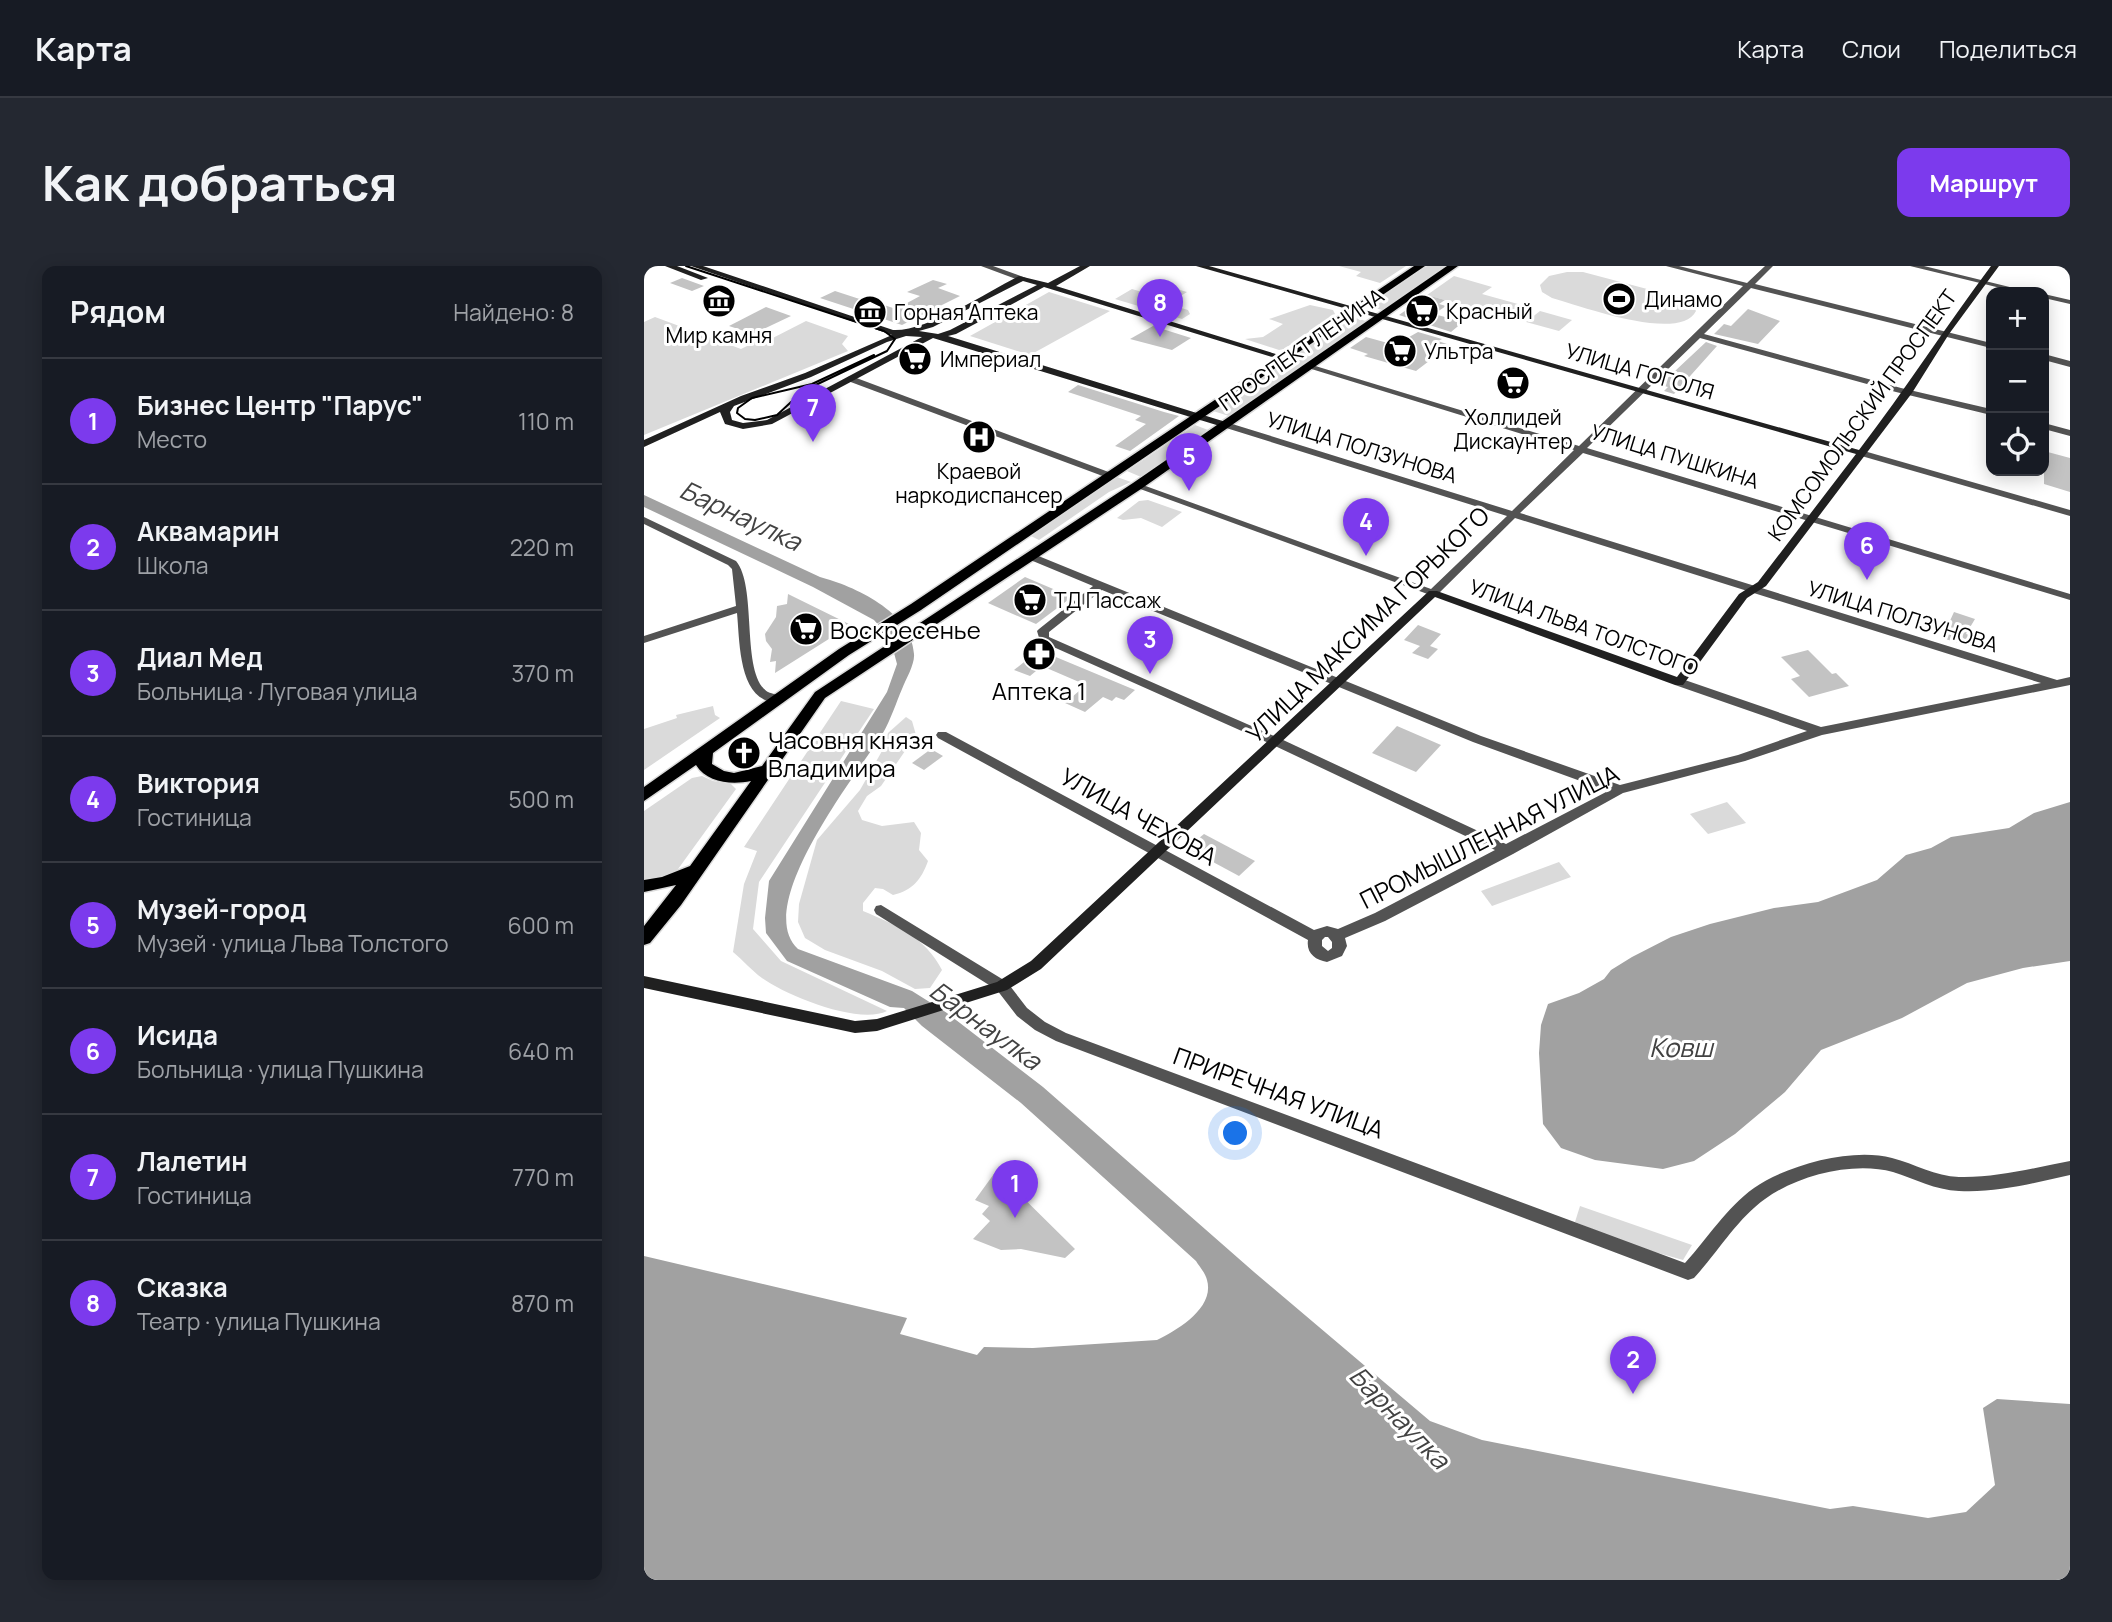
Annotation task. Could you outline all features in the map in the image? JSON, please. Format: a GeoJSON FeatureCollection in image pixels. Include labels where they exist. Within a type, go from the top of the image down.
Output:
{"type":"FeatureCollection","features":[{"type":"Feature","properties":{"kind":"main road","name":"ПРОСПЕКТ ЛЕНИНА"},"geometry":{"type":"LineString","coordinates":[[644,795],[845,652],[916,607],[1420,266]]}},
{"type":"Feature","properties":{"kind":"main road","name":"ПРОСПЕКТ ЛЕНИНА"},"geometry":{"type":"LineString","coordinates":[[644,938],[675,900],[820,695],[1138,486],[1453,266]]}},
{"type":"Feature","properties":{"kind":"main road"},"geometry":{"type":"LineString","coordinates":[[1006,546],[1032,557]]}},
{"type":"Feature","properties":{"kind":"main road"},"geometry":{"type":"LineString","coordinates":[[780,699],[806,701],[808,711]]}},
{"type":"Feature","properties":{"kind":"main road"},"geometry":{"type":"LineString","coordinates":[[705,752],[705,766],[714,775],[729,779],[747,777],[766,770]]}},
{"type":"Feature","properties":{"kind":"main road"},"geometry":{"type":"LineString","coordinates":[[644,886],[665,883],[696,870]]}},
{"type":"Feature","properties":{"kind":"main road"},"geometry":{"type":"LineString","coordinates":[[644,914],[675,900]]}},
{"type":"Feature","properties":{"kind":"street"},"geometry":{"type":"LineString","coordinates":[[668,266],[881,340],[953,332],[1086,266]]}},
{"type":"Feature","properties":{"kind":"street","name":"УЛИЦА ПОЛЗУНОВА"},"geometry":{"type":"LineString","coordinates":[[695,266],[892,332],[933,335],[1515,514],[1752,590],[2064,683]]}},
{"type":"Feature","properties":{"kind":"street"},"geometry":{"type":"LineString","coordinates":[[985,266],[1285,358]]}},
{"type":"Feature","properties":{"kind":"street","name":"УЛИЦА ГОГОЛЯ"},"geometry":{"type":"LineString","coordinates":[[1200,266],[2070,513]]}},
{"type":"Feature","properties":{"kind":"street"},"geometry":{"type":"LineString","coordinates":[[1670,266],[1986,344]]}},
{"type":"Feature","properties":{"kind":"street","name":"УЛИЦА МАКСИМА ГОРЬКОГО"},"geometry":{"type":"LineString","coordinates":[[644,982],[849,1026],[894,1022],[981,994],[1002,986],[1036,965],[1277,742],[1769,266]]}},
{"type":"Feature","properties":{"kind":"street"},"geometry":{"type":"LineString","coordinates":[[1914,266],[2004,287]]}},
{"type":"Feature","properties":{"kind":"street","name":"КОМСОМОЛЬСКИЙ ПРОСПЕКТ"},"geometry":{"type":"LineString","coordinates":[[1679,681],[1744,596],[1762,584],[1909,391],[1945,333],[1995,266]]}},
{"type":"Feature","properties":{"kind":"street"},"geometry":{"type":"LineString","coordinates":[[644,444],[881,340],[930,324],[1022,278]]}},
{"type":"Feature","properties":{"kind":"street"},"geometry":{"type":"LineString","coordinates":[[2049,297],[2070,302]]}},
{"type":"Feature","properties":{"kind":"street"},"geometry":{"type":"LineString","coordinates":[[930,324],[929,331],[933,335]]}},
{"type":"Feature","properties":{"kind":"street"},"geometry":{"type":"LineString","coordinates":[[677,430],[708,423],[755,425],[782,417],[933,335]]}},
{"type":"Feature","properties":{"kind":"street"},"geometry":{"type":"LineString","coordinates":[[1700,335],[1986,411]]}},
{"type":"Feature","properties":{"kind":"street"},"geometry":{"type":"LineString","coordinates":[[2049,359],[2070,364]]}},
{"type":"Feature","properties":{"kind":"street","name":"УЛИЦА ПУШКИНА"},"geometry":{"type":"LineString","coordinates":[[1309,367],[2070,597]]}},
{"type":"Feature","properties":{"kind":"street"},"geometry":{"type":"LineString","coordinates":[[851,379],[1111,475]]}},
{"type":"Feature","properties":{"kind":"street"},"geometry":{"type":"LineString","coordinates":[[727,422],[725,412],[730,405]]}},
{"type":"Feature","properties":{"kind":"street"},"geometry":{"type":"LineString","coordinates":[[2049,427],[2070,433]]}},
{"type":"Feature","properties":{"kind":"street","name":"УЛИЦА ЛЬВА ТОЛСТОГО"},"geometry":{"type":"LineString","coordinates":[[1138,486],[1820,731]]}},
{"type":"Feature","properties":{"kind":"street"},"geometry":{"type":"LineString","coordinates":[[644,520],[732,563],[738,572],[750,677],[763,694],[780,699]]}},
{"type":"Feature","properties":{"kind":"street"},"geometry":{"type":"LineString","coordinates":[[1032,557],[1477,739],[1619,790]]}},
{"type":"Feature","properties":{"kind":"street"},"geometry":{"type":"LineString","coordinates":[[1101,586],[1043,631],[1044,639],[1277,742],[1508,851]]}},
{"type":"Feature","properties":{"kind":"street"},"geometry":{"type":"LineString","coordinates":[[644,640],[743,607]]}},
{"type":"Feature","properties":{"kind":"street","name":"ПРОМЫШЛЕННАЯ УЛИЦА"},"geometry":{"type":"LineString","coordinates":[[1336,936],[1380,918],[1619,790],[1741,758],[1820,731],[2064,683]]}},
{"type":"Feature","properties":{"kind":"street","name":"УЛИЦА ЧЕХОВА"},"geometry":{"type":"LineString","coordinates":[[942,735],[1315,937]]}},
{"type":"Feature","properties":{"kind":"street","name":"ПРИРЕЧНАЯ УЛИЦА"},"geometry":{"type":"LineString","coordinates":[[881,910],[1002,986],[1022,1012],[1061,1037],[1688,1272],[1710,1250],[1738,1212],[1763,1190],[1842,1162],[1867,1160],[1892,1165],[1927,1178],[1960,1184],[2070,1168]]}},
{"type":"Feature","properties":{"kind":"street"},"geometry":{"type":"LineString","coordinates":[[1327,933],[1336,936],[1341,941],[1337,953],[1328,955],[1315,951],[1312,944],[1315,937],[1327,933]]}},
{"type":"Feature","properties":{"kind":"shaded area"},"geometry":{"type":"Polygon","coordinates":[[[1339,266],[1406,266],[1380,283],[1356,276],[1361,272],[1339,266]]]}},
{"type":"Feature","properties":{"kind":"shaded area"},"geometry":{"type":"Polygon","coordinates":[[[1427,266],[1445,266],[1382,310],[1368,306],[1427,266]]]}},
{"type":"Feature","properties":{"kind":"shaded area","name":"Динамо"},"geometry":{"type":"Polygon","coordinates":[[[1583,272],[1681,298],[1691,303],[1696,311],[1686,320],[1671,324],[1651,323],[1606,314],[1552,298],[1542,292],[1540,285],[1549,276],[1583,272]]]}},
{"type":"Feature","properties":{"kind":"shaded area"},"geometry":{"type":"Polygon","coordinates":[[[1454,276],[1492,287],[1482,294],[1529,307],[1513,319],[1427,295],[1454,276]]]}},
{"type":"Feature","properties":{"kind":"shaded area"},"geometry":{"type":"Polygon","coordinates":[[[1160,284],[1187,292],[1168,304],[1188,310],[1190,314],[1182,319],[1115,299],[1132,289],[1145,293],[1160,284]]]}},
{"type":"Feature","properties":{"kind":"shaded area"},"geometry":{"type":"Polygon","coordinates":[[[1049,292],[1110,311],[1030,355],[970,336],[1049,292]]]}},
{"type":"Feature","properties":{"kind":"shaded area"},"geometry":{"type":"Polygon","coordinates":[[[1310,305],[1333,310],[1335,314],[1284,349],[1279,350],[1245,339],[1263,337],[1283,324],[1269,319],[1310,305]]]}},
{"type":"Feature","properties":{"kind":"shaded area"},"geometry":{"type":"Polygon","coordinates":[[[1540,311],[1572,320],[1559,331],[1526,322],[1540,311]]]}},
{"type":"Feature","properties":{"kind":"shaded area"},"geometry":{"type":"Polygon","coordinates":[[[655,317],[741,349],[757,341],[763,343],[806,321],[848,336],[842,344],[848,351],[644,435],[644,322],[655,317]]]}},
{"type":"Feature","properties":{"kind":"shaded area"},"geometry":{"type":"Polygon","coordinates":[[[1352,317],[1366,321],[1229,416],[1213,411],[1352,317]]]}},
{"type":"Feature","properties":{"kind":"shaded area"},"geometry":{"type":"Polygon","coordinates":[[[1195,425],[1208,430],[1141,477],[1127,471],[1195,425]]]}},
{"type":"Feature","properties":{"kind":"shaded area"},"geometry":{"type":"Polygon","coordinates":[[[1117,477],[1131,482],[1109,492],[1039,540],[1031,536],[1117,477]]]}},
{"type":"Feature","properties":{"kind":"shaded area"},"geometry":{"type":"Polygon","coordinates":[[[1148,500],[1182,512],[1162,527],[1141,518],[1117,518],[1139,501],[1148,500]]]}},
{"type":"Feature","properties":{"kind":"shaded area"},"geometry":{"type":"Polygon","coordinates":[[[841,701],[874,709],[759,882],[753,929],[781,961],[887,1011],[875,1014],[842,1011],[788,993],[762,978],[733,952],[744,884],[757,851],[744,847],[841,701]]]}},
{"type":"Feature","properties":{"kind":"shaded area"},"geometry":{"type":"Polygon","coordinates":[[[713,706],[715,715],[720,718],[644,770],[644,729],[677,718],[676,715],[713,706]]]}},
{"type":"Feature","properties":{"kind":"shaded area"},"geometry":{"type":"Polygon","coordinates":[[[906,717],[912,721],[916,735],[881,786],[867,796],[858,811],[862,820],[882,826],[914,822],[921,833],[919,850],[928,861],[919,879],[911,887],[893,895],[875,888],[863,903],[863,911],[898,927],[918,941],[942,970],[930,988],[915,989],[882,971],[825,950],[805,938],[798,922],[799,904],[817,840],[860,790],[882,751],[888,733],[906,717]]]}},
{"type":"Feature","properties":{"kind":"shaded area"},"geometry":{"type":"Polygon","coordinates":[[[702,776],[731,784],[736,789],[673,876],[644,883],[644,811],[692,778],[702,776]]]}},
{"type":"Feature","properties":{"kind":"shaded area"},"geometry":{"type":"Polygon","coordinates":[[[1727,802],[1746,823],[1708,834],[1690,814],[1727,802]]]}},
{"type":"Feature","properties":{"kind":"shaded area"},"geometry":{"type":"Polygon","coordinates":[[[1559,862],[1571,877],[1492,906],[1481,891],[1559,862]]]}},
{"type":"Feature","properties":{"kind":"shaded area"},"geometry":{"type":"Polygon","coordinates":[[[1580,1206],[1692,1245],[1683,1260],[1637,1247],[1575,1222],[1580,1206]]]}},
{"type":"Feature","properties":{"kind":"water","name":"Барнаулка"},"geometry":{"type":"Polygon","coordinates":[[[644,495],[820,577],[864,594],[892,614],[911,639],[913,662],[886,728],[833,808],[798,872],[788,903],[787,929],[798,949],[912,991],[947,1013],[1043,1087],[1254,1272],[1430,1421],[1482,1440],[1830,1509],[1853,1506],[1928,1518],[1966,1512],[1995,1485],[1983,1408],[1997,1399],[2070,1404],[2070,1580],[644,1580],[644,1256],[907,1318],[900,1334],[977,1355],[984,1347],[1033,1348],[1157,1340],[1192,1317],[1200,1309],[1208,1290],[1206,1278],[1196,1261],[1021,1103],[922,1026],[904,1008],[890,1007],[787,961],[766,933],[769,881],[887,692],[897,664],[890,638],[874,620],[813,587],[644,507],[644,495]]]}},
{"type":"Feature","properties":{"kind":"water","name":"Ковш"},"geometry":{"type":"Polygon","coordinates":[[[2070,802],[2070,961],[2023,968],[1967,983],[1902,1018],[1821,1050],[1785,1092],[1735,1134],[1694,1161],[1663,1169],[1595,1160],[1561,1148],[1543,1124],[1539,1053],[1541,1025],[1548,1004],[1579,993],[1604,979],[1611,970],[1632,957],[1671,937],[1774,908],[1818,902],[1877,880],[1906,855],[1931,848],[1951,837],[2009,828],[2034,813],[2070,802]]]}},
{"type":"Feature","properties":{"kind":"building"},"geometry":{"type":"Polygon","coordinates":[[[682,278],[704,286],[692,291],[670,283],[682,278]]]}},
{"type":"Feature","properties":{"kind":"building"},"geometry":{"type":"Polygon","coordinates":[[[933,280],[947,284],[938,288],[960,296],[902,325],[820,298],[835,291],[896,309],[920,296],[907,292],[933,280]]]}},
{"type":"Feature","properties":{"kind":"building","name":"Красный"},"geometry":{"type":"Polygon","coordinates":[[[1427,295],[1445,300],[1439,304],[1446,306],[1434,314],[1463,322],[1451,332],[1399,315],[1427,295]]]}},
{"type":"Feature","properties":{"kind":"building"},"geometry":{"type":"Polygon","coordinates":[[[766,307],[791,316],[753,334],[729,326],[766,307]]]}},
{"type":"Feature","properties":{"kind":"building"},"geometry":{"type":"Polygon","coordinates":[[[1748,309],[1780,321],[1758,344],[1714,334],[1724,324],[1731,326],[1748,309]]]}},
{"type":"Feature","properties":{"kind":"building"},"geometry":{"type":"Polygon","coordinates":[[[1153,326],[1191,338],[1172,350],[1130,339],[1153,326]]]}},
{"type":"Feature","properties":{"kind":"building","name":"Ультра"},"geometry":{"type":"Polygon","coordinates":[[[1418,332],[1442,339],[1438,341],[1450,345],[1416,371],[1364,356],[1368,354],[1350,348],[1366,337],[1395,345],[1418,332]]]}},
{"type":"Feature","properties":{"kind":"building"},"geometry":{"type":"Polygon","coordinates":[[[1706,342],[1717,346],[1674,394],[1664,391],[1668,387],[1660,385],[1706,342]]]}},
{"type":"Feature","properties":{"kind":"building"},"geometry":{"type":"Polygon","coordinates":[[[1078,385],[1179,416],[1130,451],[1115,446],[1146,424],[1135,420],[1141,416],[1068,392],[1078,385]]]}},
{"type":"Feature","properties":{"kind":"building"},"geometry":{"type":"Polygon","coordinates":[[[2049,452],[2070,458],[2070,492],[2044,484],[2044,476],[2049,476],[2049,452]]]}},
{"type":"Feature","properties":{"kind":"building","name":"ТД Пассаж"},"geometry":{"type":"Polygon","coordinates":[[[1025,577],[1072,597],[1036,624],[988,603],[1025,577]]]}},
{"type":"Feature","properties":{"kind":"building","name":"Воскресенье"},"geometry":{"type":"Polygon","coordinates":[[[788,594],[851,625],[775,673],[776,661],[770,662],[772,649],[765,634],[776,617],[777,606],[787,604],[788,594]]]}},
{"type":"Feature","properties":{"kind":"building"},"geometry":{"type":"Polygon","coordinates":[[[1954,612],[1975,619],[1966,634],[1973,636],[1969,646],[1942,638],[1954,612]]]}},
{"type":"Feature","properties":{"kind":"building"},"geometry":{"type":"Polygon","coordinates":[[[1418,625],[1441,634],[1430,646],[1438,649],[1428,659],[1412,653],[1420,646],[1404,640],[1418,625]]]}},
{"type":"Feature","properties":{"kind":"building"},"geometry":{"type":"Polygon","coordinates":[[[1039,650],[1135,690],[1124,700],[1116,697],[1112,701],[1103,697],[1085,712],[1065,703],[1086,685],[1042,666],[1030,676],[1014,670],[1039,650]]]}},
{"type":"Feature","properties":{"kind":"building"},"geometry":{"type":"Polygon","coordinates":[[[1808,650],[1832,674],[1836,673],[1849,686],[1809,697],[1791,679],[1800,676],[1781,657],[1808,650]]]}},
{"type":"Feature","properties":{"kind":"building"},"geometry":{"type":"Polygon","coordinates":[[[1397,726],[1441,745],[1416,772],[1372,753],[1397,726]]]}},
{"type":"Feature","properties":{"kind":"building"},"geometry":{"type":"Polygon","coordinates":[[[931,749],[943,756],[924,770],[912,763],[931,749]]]}},
{"type":"Feature","properties":{"kind":"building"},"geometry":{"type":"Polygon","coordinates":[[[1204,834],[1255,861],[1239,876],[1187,848],[1204,834]]]}},
{"type":"Feature","properties":{"kind":"building"},"geometry":{"type":"Polygon","coordinates":[[[996,1171],[1075,1249],[1065,1258],[1021,1249],[1001,1250],[973,1239],[990,1221],[982,1214],[989,1206],[975,1200],[996,1171]]]}},
{"type":"Feature","properties":{"kind":"tram line"},"geometry":{"type":"LineString","coordinates":[[686,266],[884,331],[895,339],[887,351],[803,391],[777,415],[755,420],[745,419],[737,413],[738,408],[752,398],[812,384],[874,355]]}},
{"type":"Feature","properties":{"kind":"place","name":"Динамо"},"geometry":{"type":"Point","coordinates":[1619,299]}},
{"type":"Feature","properties":{"kind":"place","name":"Мир камня"},"geometry":{"type":"Point","coordinates":[719,301]}},
{"type":"Feature","properties":{"kind":"place","name":"Красный"},"geometry":{"type":"Point","coordinates":[1422,311]}},
{"type":"Feature","properties":{"kind":"place","name":"Горная Аптека"},"geometry":{"type":"Point","coordinates":[870,312]}},
{"type":"Feature","properties":{"kind":"place","name":"Сказка"},"geometry":{"type":"Point","coordinates":[1160,337]}},
{"type":"Feature","properties":{"kind":"place","name":"Ультра"},"geometry":{"type":"Point","coordinates":[1400,351]}},
{"type":"Feature","properties":{"kind":"place","name":"Империал"},"geometry":{"type":"Point","coordinates":[915,359]}},
{"type":"Feature","properties":{"kind":"place","name":"Холлидей Дискаунтер"},"geometry":{"type":"Point","coordinates":[1513,383]}},
{"type":"Feature","properties":{"kind":"place","name":"Краевой наркодиспансер"},"geometry":{"type":"Point","coordinates":[979,437]}},
{"type":"Feature","properties":{"kind":"place","name":"Лалетин"},"geometry":{"type":"Point","coordinates":[813,442]}},
{"type":"Feature","properties":{"kind":"place","name":"Музей-город"},"geometry":{"type":"Point","coordinates":[1189,491]}},
{"type":"Feature","properties":{"kind":"place","name":"Виктория"},"geometry":{"type":"Point","coordinates":[1366,556]}},
{"type":"Feature","properties":{"kind":"place","name":"Исида"},"geometry":{"type":"Point","coordinates":[1867,580]}},
{"type":"Feature","properties":{"kind":"place","name":"ТД Пассаж"},"geometry":{"type":"Point","coordinates":[1030,600]}},
{"type":"Feature","properties":{"kind":"place","name":"Воскресенье"},"geometry":{"type":"Point","coordinates":[806,629]}},
{"type":"Feature","properties":{"kind":"place","name":"Аптека 1"},"geometry":{"type":"Point","coordinates":[1039,654]}},
{"type":"Feature","properties":{"kind":"place","name":"Диал Мед"},"geometry":{"type":"Point","coordinates":[1150,674]}},
{"type":"Feature","properties":{"kind":"place","name":"Часовня князя Владимира"},"geometry":{"type":"Point","coordinates":[744,753]}},
{"type":"Feature","properties":{"kind":"place","name":"Бизнес Центр \"Парус\""},"geometry":{"type":"Point","coordinates":[1015,1218]}},
{"type":"Feature","properties":{"kind":"place","name":"Аквамарин"},"geometry":{"type":"Point","coordinates":[1633,1394]}}]}
